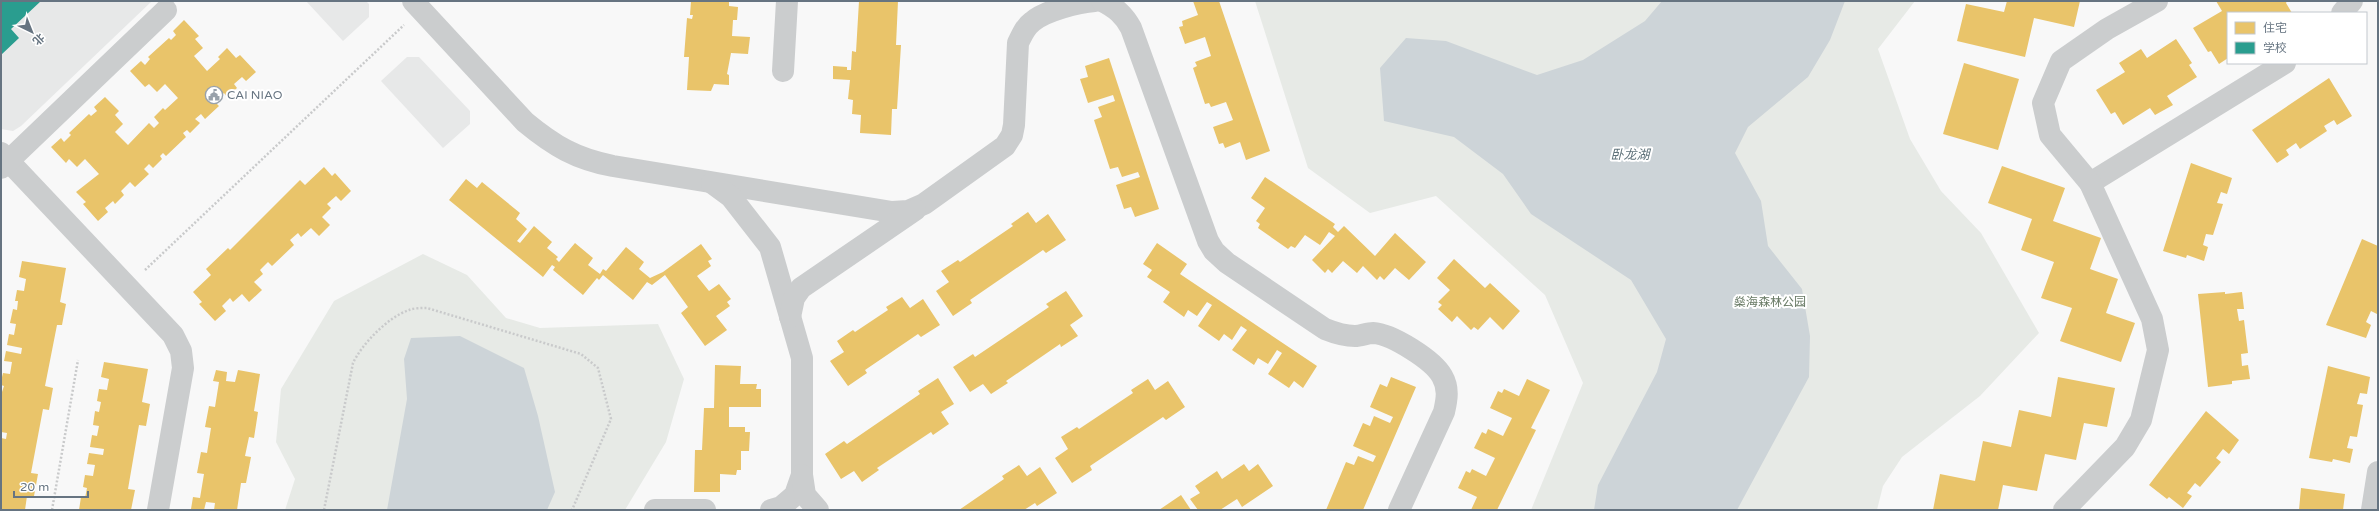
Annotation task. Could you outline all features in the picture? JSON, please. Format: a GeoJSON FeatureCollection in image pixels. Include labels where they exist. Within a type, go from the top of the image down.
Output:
{"type":"FeatureCollection","features":[{"type":"Feature","properties":{"kind":"lane"},"geometry":{"type":"LineString","coordinates":[[783,71],[787,1]]}},
{"type":"Feature","properties":{"kind":"lane"},"geometry":{"type":"LineString","coordinates":[[790,317],[794,298],[801,288],[996,154],[1005,146],[1012,135],[1014,125],[1018,43],[1031,22],[1040,16],[1086,2],[1095,1]]}},
{"type":"Feature","properties":{"kind":"lane"},"geometry":{"type":"LineString","coordinates":[[1102,1],[1120,11],[1131,28],[1208,241],[1214,251],[1227,263],[1325,330],[1342,336],[1374,333],[1399,341],[1434,367],[1442,375],[1447,387],[1447,398],[1444,412],[1398,510]]}},
{"type":"Feature","properties":{"kind":"lane"},"geometry":{"type":"LineString","coordinates":[[2064,510],[2125,447],[2141,420],[2158,350],[2152,319],[2090,183],[2050,135],[2042,103],[2061,61],[2107,29],[2158,1]]}},
{"type":"Feature","properties":{"kind":"lane"},"geometry":{"type":"LineString","coordinates":[[2343,12],[2352,1]]}},
{"type":"Feature","properties":{"kind":"lane"},"geometry":{"type":"LineString","coordinates":[[416,5],[525,122],[546,139],[569,154],[613,166],[892,212],[908,211],[924,204]]}},
{"type":"Feature","properties":{"kind":"lane"},"geometry":{"type":"LineString","coordinates":[[158,510],[183,368],[182,357],[173,335],[128,287],[3,161],[166,10]]}},
{"type":"Feature","properties":{"kind":"lane"},"geometry":{"type":"LineString","coordinates":[[2090,183],[2283,64]]}},
{"type":"Feature","properties":{"kind":"lane"},"geometry":{"type":"LineString","coordinates":[[711,183],[731,197],[766,240],[790,317],[803,366],[802,475],[805,495],[818,510]]}},
{"type":"Feature","properties":{"kind":"lane"},"geometry":{"type":"LineString","coordinates":[[2372,510],[2378,472]]}},
{"type":"Feature","properties":{"kind":"lane"},"geometry":{"type":"LineString","coordinates":[[771,510],[781,506],[795,495],[802,475]]}},
{"type":"Feature","properties":{"kind":"lane"},"geometry":{"type":"LineString","coordinates":[[655,510],[705,510]]}},
{"type":"Feature","properties":{"kind":"path"},"geometry":{"type":"LineString","coordinates":[[128,287],[416,5]]}},
{"type":"Feature","properties":{"kind":"path"},"geometry":{"type":"LineString","coordinates":[[324,510],[353,363],[360,348],[396,315],[410,309],[427,308],[581,354],[598,368],[611,420],[572,510]]}},
{"type":"Feature","properties":{"kind":"path"},"geometry":{"type":"LineString","coordinates":[[52,510],[78,360]]}},
{"type":"Feature","properties":{"kind":"shaded area"},"geometry":{"type":"Polygon","coordinates":[[[1,1],[152,1],[21,126],[13,131],[1,129],[1,1]]]}},
{"type":"Feature","properties":{"kind":"shaded area"},"geometry":{"type":"Polygon","coordinates":[[[306,1],[366,1],[369,4],[369,17],[343,41],[306,1]]]}},
{"type":"Feature","properties":{"kind":"shaded area"},"geometry":{"type":"Polygon","coordinates":[[[407,57],[419,57],[470,111],[470,124],[443,148],[381,81],[407,57]]]}},
{"type":"Feature","properties":{"kind":"green space","name":"燊海森林公园"},"geometry":{"type":"Polygon","coordinates":[[[1255,1],[1915,1],[1878,49],[1910,139],[1941,191],[1981,233],[2039,333],[1980,396],[1902,457],[1883,486],[1877,510],[1531,510],[1583,383],[1545,295],[1436,196],[1370,213],[1308,168],[1255,1]]]}},
{"type":"Feature","properties":{"kind":"green space"},"geometry":{"type":"Polygon","coordinates":[[[423,254],[467,275],[506,318],[540,328],[658,324],[684,379],[666,442],[625,510],[285,510],[295,479],[276,442],[281,389],[334,301],[423,254]]]}},
{"type":"Feature","properties":{"kind":"water","name":"卧龙湖"},"geometry":{"type":"Polygon","coordinates":[[[1662,1],[1845,1],[1830,40],[1808,77],[1748,127],[1735,153],[1761,201],[1768,246],[1802,289],[1810,336],[1809,377],[1737,510],[1594,510],[1598,485],[1657,372],[1666,339],[1631,280],[1531,214],[1503,174],[1454,137],[1384,121],[1380,68],[1406,38],[1446,41],[1537,75],[1583,60],[1645,21],[1662,1]]]}},
{"type":"Feature","properties":{"kind":"water"},"geometry":{"type":"Polygon","coordinates":[[[460,336],[524,368],[538,416],[555,492],[547,510],[387,510],[407,399],[404,359],[411,338],[460,336]]]}},
{"type":"Feature","properties":{"kind":"building: 住宅"},"geometry":{"type":"Polygon","coordinates":[[[691,1],[729,1],[729,6],[738,7],[737,20],[733,20],[732,36],[750,37],[748,54],[731,53],[727,74],[729,75],[729,85],[714,84],[711,91],[687,90],[689,57],[684,57],[687,18],[692,19],[693,15],[690,15],[691,1]]]}},
{"type":"Feature","properties":{"kind":"building: 住宅"},"geometry":{"type":"Polygon","coordinates":[[[859,1],[898,1],[896,45],[901,45],[897,109],[892,109],[891,135],[860,133],[861,115],[852,114],[853,100],[848,99],[850,80],[833,79],[833,66],[847,67],[847,70],[851,70],[852,51],[856,52],[859,1]]]}},
{"type":"Feature","properties":{"kind":"building: 住宅"},"geometry":{"type":"Polygon","coordinates":[[[1193,1],[1219,1],[1270,151],[1246,160],[1240,142],[1225,148],[1223,143],[1219,144],[1213,127],[1233,120],[1226,102],[1211,107],[1209,103],[1205,104],[1193,68],[1197,66],[1195,62],[1211,56],[1205,37],[1185,44],[1179,27],[1183,26],[1182,21],[1198,15],[1193,1]]]}},
{"type":"Feature","properties":{"kind":"building: 住宅"},"geometry":{"type":"Polygon","coordinates":[[[2007,1],[2080,1],[2074,27],[2034,18],[2025,57],[1957,41],[1966,4],[2004,12],[2007,1]]]}},
{"type":"Feature","properties":{"kind":"building: 住宅"},"geometry":{"type":"Polygon","coordinates":[[[2216,1],[2287,1],[2286,3],[2291,12],[2227,12],[2227,59],[2219,64],[2211,51],[2208,52],[2193,28],[2222,11],[2216,1]]]}},
{"type":"Feature","properties":{"kind":"building: 住宅"},"geometry":{"type":"Polygon","coordinates":[[[184,20],[199,36],[195,39],[203,48],[194,56],[207,71],[220,59],[218,57],[227,48],[236,58],[240,55],[256,72],[246,81],[242,77],[234,84],[237,88],[227,97],[224,93],[214,101],[219,106],[205,119],[201,114],[195,119],[200,123],[190,133],[187,130],[183,133],[186,137],[166,156],[163,153],[160,156],[162,159],[153,168],[149,164],[144,169],[149,174],[135,187],[130,182],[121,191],[124,195],[115,204],[113,201],[105,208],[108,212],[98,221],[83,204],[86,202],[76,192],[99,174],[85,159],[77,167],[69,159],[66,163],[51,147],[61,138],[64,142],[71,135],[69,133],[89,114],[91,116],[97,111],[94,107],[105,97],[119,111],[115,115],[123,124],[115,132],[128,145],[149,123],[154,128],[159,123],[154,117],[163,108],[165,110],[178,98],[165,84],[157,92],[149,84],[145,87],[130,71],[141,61],[145,65],[150,59],[148,57],[169,38],[171,40],[176,35],[173,31],[184,20]]]}},
{"type":"Feature","properties":{"kind":"building: 住宅"},"geometry":{"type":"Polygon","coordinates":[[[2176,39],[2192,63],[2189,65],[2197,77],[2167,96],[2173,105],[2155,115],[2150,108],[2123,125],[2115,112],[2111,114],[2096,90],[2125,72],[2119,63],[2141,49],[2147,58],[2176,39]]]}},
{"type":"Feature","properties":{"kind":"building: 住宅"},"geometry":{"type":"Polygon","coordinates":[[[1109,58],[1159,209],[1135,217],[1131,207],[1124,209],[1116,185],[1140,177],[1138,172],[1122,177],[1118,167],[1110,169],[1094,120],[1102,117],[1098,107],[1115,101],[1113,95],[1088,103],[1080,79],[1088,77],[1085,66],[1109,58]]]}},
{"type":"Feature","properties":{"kind":"building: 住宅"},"geometry":{"type":"Polygon","coordinates":[[[1964,63],[2019,79],[1998,150],[1943,134],[1964,63]]]}},
{"type":"Feature","properties":{"kind":"building: 住宅"},"geometry":{"type":"Polygon","coordinates":[[[2329,78],[2352,116],[2337,125],[2334,120],[2324,126],[2327,131],[2300,149],[2296,143],[2286,150],[2289,155],[2277,163],[2252,130],[2329,78]]]}},
{"type":"Feature","properties":{"kind":"building: 住宅"},"geometry":{"type":"Polygon","coordinates":[[[2191,163],[2232,178],[2227,194],[2221,192],[2217,203],[2223,204],[2213,235],[2206,234],[2203,245],[2208,247],[2204,261],[2187,255],[2186,258],[2163,251],[2191,163]]]}},
{"type":"Feature","properties":{"kind":"building: 住宅"},"geometry":{"type":"Polygon","coordinates":[[[2002,166],[2065,188],[2053,221],[2101,238],[2090,269],[2118,279],[2106,313],[2135,323],[2121,362],[2060,341],[2072,308],[2041,298],[2054,262],[2021,250],[2032,219],[1988,203],[2002,166]]]}},
{"type":"Feature","properties":{"kind":"building: 住宅"},"geometry":{"type":"Polygon","coordinates":[[[324,167],[332,176],[335,173],[351,191],[341,201],[336,196],[327,204],[331,208],[322,217],[330,225],[319,236],[311,228],[301,237],[298,233],[290,240],[294,245],[272,266],[268,262],[260,270],[263,274],[254,282],[262,290],[249,302],[242,294],[233,302],[230,298],[222,306],[226,311],[215,321],[199,304],[202,302],[193,292],[211,275],[206,269],[228,248],[230,250],[300,180],[305,185],[324,167]]]}},
{"type":"Feature","properties":{"kind":"building: 住宅"},"geometry":{"type":"Polygon","coordinates":[[[1265,177],[1335,224],[1333,227],[1338,232],[1344,226],[1375,256],[1395,233],[1426,262],[1409,280],[1395,268],[1384,280],[1380,276],[1377,280],[1363,266],[1357,273],[1343,261],[1332,273],[1328,269],[1325,273],[1312,260],[1335,236],[1329,232],[1320,245],[1305,235],[1295,248],[1291,246],[1288,249],[1258,228],[1260,224],[1256,221],[1265,208],[1251,198],[1265,177]]]}},
{"type":"Feature","properties":{"kind":"building: 住宅"},"geometry":{"type":"Polygon","coordinates":[[[466,179],[477,188],[482,182],[520,213],[516,219],[527,229],[517,241],[520,243],[534,226],[552,242],[547,248],[558,257],[556,259],[559,262],[575,243],[593,258],[588,265],[600,274],[603,269],[606,271],[626,247],[644,262],[639,269],[650,278],[663,272],[701,244],[712,259],[708,261],[711,266],[697,276],[709,291],[719,284],[731,299],[727,302],[730,306],[716,316],[727,330],[705,346],[681,313],[688,307],[665,275],[652,285],[647,282],[633,300],[603,275],[599,280],[597,278],[583,295],[553,270],[555,267],[552,265],[543,277],[449,200],[466,179]]]}},
{"type":"Feature","properties":{"kind":"building: 住宅"},"geometry":{"type":"Polygon","coordinates":[[[1028,212],[1036,223],[1048,214],[1066,240],[1046,253],[1043,250],[970,300],[972,303],[953,316],[936,291],[949,282],[941,271],[958,260],[960,262],[1013,226],[1011,224],[1028,212]]]}},
{"type":"Feature","properties":{"kind":"building: 住宅"},"geometry":{"type":"Polygon","coordinates":[[[2362,239],[2378,246],[2378,311],[2377,314],[2371,311],[2366,322],[2371,325],[2366,338],[2326,325],[2362,239]]]}},
{"type":"Feature","properties":{"kind":"building: 住宅"},"geometry":{"type":"Polygon","coordinates":[[[1157,243],[1187,264],[1180,274],[1317,366],[1303,388],[1294,381],[1289,388],[1268,374],[1282,353],[1277,350],[1268,364],[1258,358],[1254,365],[1232,350],[1247,330],[1241,326],[1232,340],[1224,334],[1219,341],[1198,326],[1212,305],[1207,302],[1197,316],[1188,310],[1184,317],[1163,302],[1170,292],[1147,277],[1152,270],[1143,264],[1157,243]]]}},
{"type":"Feature","properties":{"kind":"building: 住宅"},"geometry":{"type":"Polygon","coordinates":[[[1454,259],[1485,288],[1490,283],[1520,311],[1503,330],[1490,317],[1478,330],[1474,327],[1471,330],[1457,316],[1452,322],[1438,309],[1442,305],[1438,302],[1450,290],[1437,278],[1454,259]]]}},
{"type":"Feature","properties":{"kind":"building: 住宅"},"geometry":{"type":"Polygon","coordinates":[[[22,261],[66,268],[60,302],[66,304],[62,325],[57,325],[45,386],[53,388],[49,410],[43,409],[31,473],[38,474],[34,496],[27,496],[25,510],[1,510],[1,438],[6,439],[7,433],[1,432],[1,395],[4,386],[1,385],[1,381],[3,373],[10,374],[12,362],[4,361],[6,351],[21,354],[22,348],[7,345],[9,334],[14,335],[16,324],[10,323],[13,309],[17,310],[18,301],[15,301],[17,290],[24,291],[26,279],[19,277],[22,261]]]}},
{"type":"Feature","properties":{"kind":"building: 住宅"},"geometry":{"type":"Polygon","coordinates":[[[1066,291],[1083,316],[1070,325],[1078,336],[1061,347],[1060,344],[1006,381],[1008,383],[991,394],[983,384],[970,392],[953,367],[973,354],[975,357],[1049,307],[1046,304],[1066,291]]]}},
{"type":"Feature","properties":{"kind":"building: 住宅"},"geometry":{"type":"Polygon","coordinates":[[[2225,292],[2225,294],[2242,292],[2244,309],[2237,309],[2239,321],[2244,320],[2248,353],[2241,354],[2242,366],[2248,365],[2250,379],[2232,381],[2232,384],[2208,387],[2198,294],[2225,292]]]}},
{"type":"Feature","properties":{"kind":"building: 住宅"},"geometry":{"type":"Polygon","coordinates":[[[902,297],[910,308],[923,299],[940,325],[921,337],[918,334],[865,370],[867,373],[848,386],[830,361],[844,352],[837,341],[853,330],[855,332],[888,310],[886,307],[902,297]]]}},
{"type":"Feature","properties":{"kind":"building: 住宅"},"geometry":{"type":"Polygon","coordinates":[[[104,362],[148,369],[142,402],[150,404],[146,426],[139,425],[128,489],[135,490],[131,510],[79,510],[81,497],[85,498],[87,488],[83,487],[85,475],[93,476],[95,465],[87,464],[89,453],[103,455],[104,449],[90,447],[92,435],[97,436],[99,426],[93,425],[95,411],[99,412],[101,402],[97,401],[99,389],[107,390],[109,379],[101,377],[104,362]]]}},
{"type":"Feature","properties":{"kind":"building: 住宅"},"geometry":{"type":"Polygon","coordinates":[[[715,365],[741,366],[740,384],[757,384],[756,389],[761,389],[761,407],[729,407],[729,427],[745,427],[745,432],[750,432],[749,451],[741,451],[741,470],[737,470],[736,475],[720,474],[720,492],[694,492],[695,450],[702,450],[704,408],[714,408],[715,365]]]}},
{"type":"Feature","properties":{"kind":"building: 住宅"},"geometry":{"type":"Polygon","coordinates":[[[2328,366],[2370,377],[2367,394],[2360,393],[2357,404],[2363,405],[2357,437],[2350,436],[2347,448],[2353,449],[2350,463],[2333,459],[2332,462],[2309,458],[2328,366]]]}},
{"type":"Feature","properties":{"kind":"building: 住宅"},"geometry":{"type":"Polygon","coordinates":[[[216,370],[227,372],[226,381],[235,382],[238,370],[260,374],[254,411],[258,412],[254,438],[249,437],[245,456],[251,457],[246,483],[241,483],[237,510],[214,510],[215,503],[206,502],[204,510],[191,509],[193,497],[200,498],[204,474],[197,473],[201,452],[207,453],[211,428],[205,427],[209,406],[215,407],[219,382],[213,381],[216,370]]]}},
{"type":"Feature","properties":{"kind":"building: 住宅"},"geometry":{"type":"Polygon","coordinates":[[[1391,377],[1416,387],[1363,510],[1326,510],[1346,462],[1354,465],[1358,456],[1373,462],[1376,456],[1353,446],[1363,423],[1370,426],[1374,416],[1390,423],[1393,417],[1370,407],[1380,384],[1387,387],[1391,377]]]}},
{"type":"Feature","properties":{"kind":"building: 住宅"},"geometry":{"type":"Polygon","coordinates":[[[2058,377],[2115,388],[2107,427],[2084,423],[2076,460],[2045,454],[2037,491],[2003,485],[1998,510],[1933,510],[1940,474],[1975,481],[1983,441],[2011,447],[2019,410],[2051,417],[2058,377]]]}},
{"type":"Feature","properties":{"kind":"building: 住宅"},"geometry":{"type":"Polygon","coordinates":[[[938,378],[954,404],[941,412],[949,424],[933,435],[931,432],[877,468],[879,470],[862,482],[854,471],[841,479],[825,454],[844,441],[847,444],[920,394],[918,391],[938,378]]]}},
{"type":"Feature","properties":{"kind":"building: 住宅"},"geometry":{"type":"Polygon","coordinates":[[[1148,379],[1155,390],[1168,381],[1185,407],[1166,420],[1163,417],[1090,466],[1092,470],[1072,483],[1055,458],[1068,449],[1061,437],[1077,427],[1079,429],[1133,393],[1131,390],[1148,379]]]}},
{"type":"Feature","properties":{"kind":"building: 住宅"},"geometry":{"type":"Polygon","coordinates":[[[1527,379],[1550,390],[1531,428],[1536,430],[1497,510],[1471,510],[1477,497],[1458,488],[1466,471],[1470,473],[1472,469],[1486,476],[1495,458],[1474,448],[1482,432],[1486,434],[1488,429],[1503,436],[1512,418],[1490,408],[1498,391],[1502,393],[1504,389],[1519,396],[1527,379]]]}},
{"type":"Feature","properties":{"kind":"building: 住宅"},"geometry":{"type":"Polygon","coordinates":[[[2206,411],[2239,440],[2229,454],[2223,449],[2216,458],[2221,462],[2200,487],[2195,483],[2187,493],[2192,496],[2183,508],[2169,497],[2167,499],[2149,485],[2206,411]]]}},
{"type":"Feature","properties":{"kind":"building: 住宅"},"geometry":{"type":"Polygon","coordinates":[[[1244,464],[1249,471],[1258,464],[1273,486],[1242,507],[1237,499],[1220,510],[1198,510],[1190,499],[1200,493],[1195,486],[1217,471],[1222,479],[1244,464]]]}},
{"type":"Feature","properties":{"kind":"building: 住宅"},"geometry":{"type":"Polygon","coordinates":[[[1019,465],[1027,476],[1040,467],[1057,493],[1037,506],[1035,503],[1024,510],[959,510],[1004,479],[1002,476],[1019,465]]]}},
{"type":"Feature","properties":{"kind":"building: 住宅"},"geometry":{"type":"Polygon","coordinates":[[[2301,488],[2345,494],[2343,510],[2299,510],[2301,488]]]}},
{"type":"Feature","properties":{"kind":"building: 住宅"},"geometry":{"type":"Polygon","coordinates":[[[1181,495],[1191,510],[1159,510],[1181,495]]]}},
{"type":"Feature","properties":{"kind":"building: 学校"},"geometry":{"type":"Polygon","coordinates":[[[1,1],[41,1],[11,29],[19,38],[1,55],[1,1]]]}},
{"type":"Feature","properties":{"kind":"place","name":"CAI NIAO"},"geometry":{"type":"Point","coordinates":[214,95]}}]}
